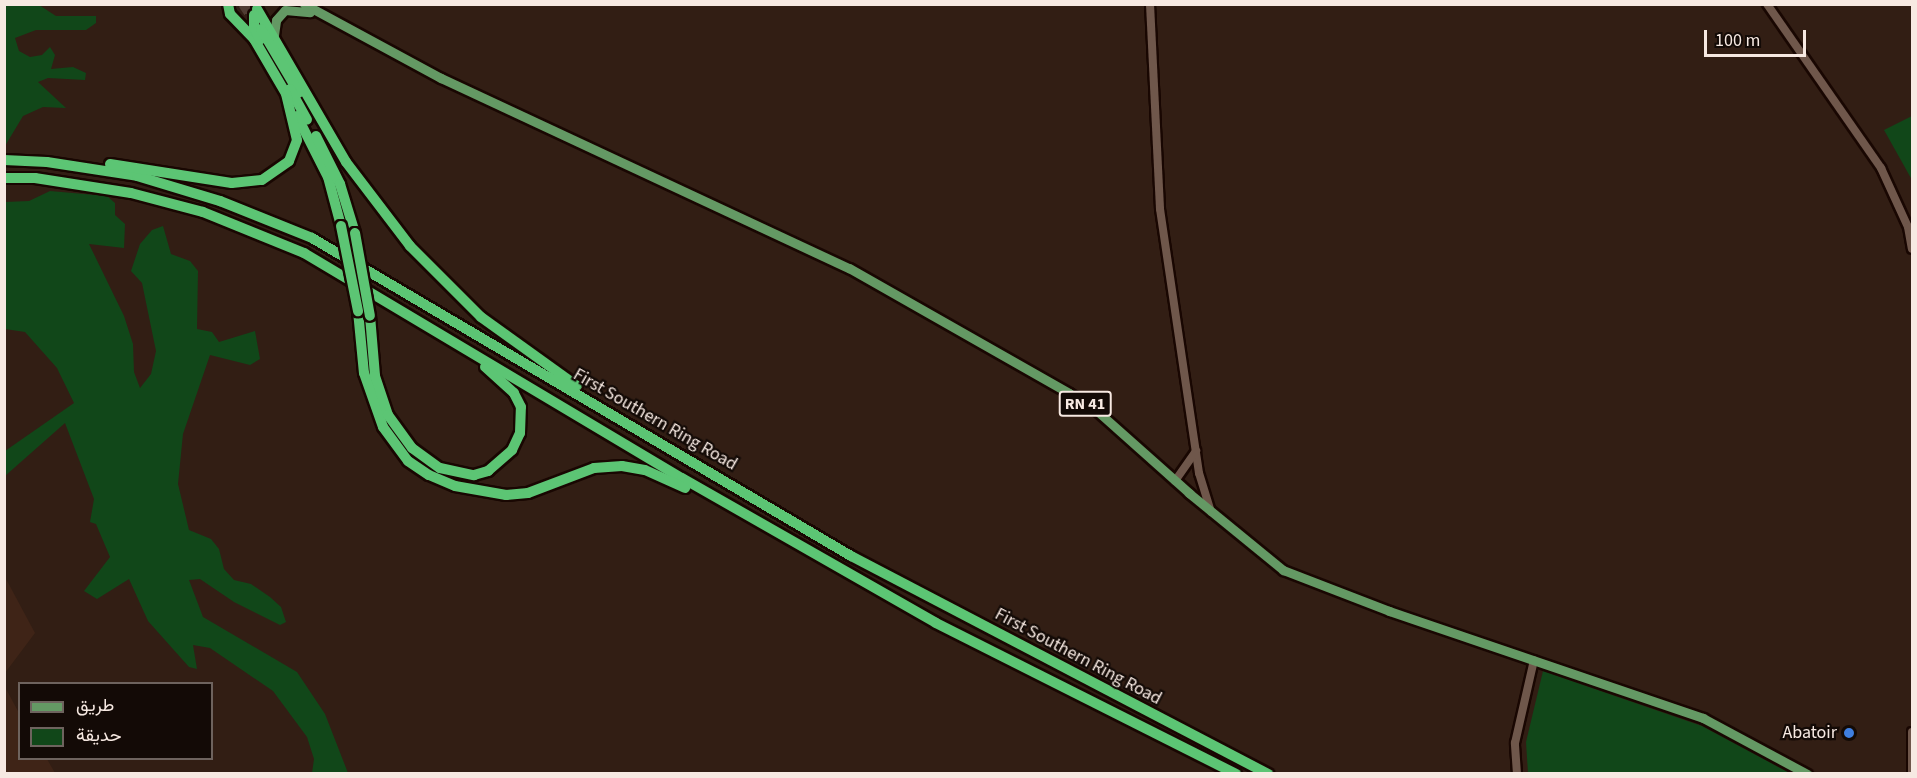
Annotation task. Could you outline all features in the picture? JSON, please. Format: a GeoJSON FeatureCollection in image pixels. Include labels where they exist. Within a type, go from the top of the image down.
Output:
{"type":"FeatureCollection","features":[{"type":"Feature","properties":{"kind":"highway"},"geometry":{"type":"LineString","coordinates":[[228,4],[230,14],[254,39],[286,93],[328,177],[341,226],[358,311],[364,374],[382,427],[408,461],[429,475],[455,486],[506,495],[528,493],[594,468],[622,466],[645,470],[778,533]]}},
{"type":"Feature","properties":{"kind":"highway"},"geometry":{"type":"LineString","coordinates":[[237,20],[246,20],[257,8]]}},
{"type":"Feature","properties":{"kind":"highway"},"geometry":{"type":"LineString","coordinates":[[257,8],[346,162],[380,210],[443,281],[514,344],[755,497]]}},
{"type":"Feature","properties":{"kind":"highway"},"geometry":{"type":"LineString","coordinates":[[257,8],[255,31],[340,184]]}},
{"type":"Feature","properties":{"kind":"highway"},"geometry":{"type":"LineString","coordinates":[[260,28],[302,98],[380,210]]}},
{"type":"Feature","properties":{"kind":"highway"},"geometry":{"type":"LineString","coordinates":[[47,162],[108,164],[232,183],[262,180],[288,161],[297,140],[286,93]]}},
{"type":"Feature","properties":{"kind":"highway"},"geometry":{"type":"LineString","coordinates":[[302,98],[340,184],[355,233],[370,316],[381,397],[388,416],[425,461],[455,473],[474,475],[499,464],[520,433],[522,414],[514,393],[492,371],[391,303]]}},
{"type":"Feature","properties":{"kind":"highway","name":"First Southern Ring Road"},"geometry":{"type":"LineString","coordinates":[[4,160],[47,162],[163,183],[239,208],[312,238],[755,497],[851,556],[1268,774]]}},
{"type":"Feature","properties":{"kind":"highway","name":"First Southern Ring Road"},"geometry":{"type":"LineString","coordinates":[[4,178],[91,186],[202,212],[304,254],[391,303],[778,533],[936,623],[1236,774]]}},
{"type":"Feature","properties":{"kind":"main road"},"geometry":{"type":"LineString","coordinates":[[297,4],[353,33]]}},
{"type":"Feature","properties":{"kind":"main road"},"geometry":{"type":"LineString","coordinates":[[304,4],[353,33]]}},
{"type":"Feature","properties":{"kind":"main road"},"geometry":{"type":"LineString","coordinates":[[274,35],[278,17],[285,10],[312,13]]}},
{"type":"Feature","properties":{"kind":"main road","name":"RN 41"},"geometry":{"type":"LineString","coordinates":[[353,33],[441,78],[849,268],[1096,410],[1211,512],[1283,570],[1703,718],[1807,774]]}},
{"type":"Feature","properties":{"kind":"street"},"geometry":{"type":"LineString","coordinates":[[1150,4],[1160,209],[1196,451],[1211,512]]}},
{"type":"Feature","properties":{"kind":"street"},"geometry":{"type":"LineString","coordinates":[[1767,4],[1881,168],[1908,227],[1912,249]]}},
{"type":"Feature","properties":{"kind":"street"},"geometry":{"type":"LineString","coordinates":[[1175,481],[1196,451]]}},
{"type":"Feature","properties":{"kind":"street"},"geometry":{"type":"LineString","coordinates":[[1517,774],[1515,743],[1534,660]]}},
{"type":"Feature","properties":{"kind":"street"},"geometry":{"type":"LineString","coordinates":[[1912,732],[1912,774]]}},
{"type":"Feature","properties":{"kind":"shaded area"},"geometry":{"type":"Polygon","coordinates":[[[5,577],[35,633],[4,673],[5,577]]]}},
{"type":"Feature","properties":{"kind":"shaded area"},"geometry":{"type":"Polygon","coordinates":[[[5,687],[18,711],[18,760],[48,760],[55,773],[5,773],[5,687]]]}},
{"type":"Feature","properties":{"kind":"green space"},"geometry":{"type":"Polygon","coordinates":[[[5,4],[39,5],[56,16],[96,16],[96,23],[86,30],[36,30],[15,38],[19,51],[30,57],[42,55],[50,47],[55,55],[51,69],[73,67],[86,73],[85,80],[48,78],[38,82],[66,108],[43,107],[23,116],[5,146],[5,4]]]}},
{"type":"Feature","properties":{"kind":"green space"},"geometry":{"type":"Polygon","coordinates":[[[1912,116],[1912,180],[1884,130],[1912,116]]]}},
{"type":"Feature","properties":{"kind":"green space"},"geometry":{"type":"Polygon","coordinates":[[[50,191],[107,196],[115,203],[115,215],[125,224],[124,248],[89,244],[124,316],[133,344],[134,372],[140,388],[151,374],[156,351],[142,283],[131,271],[140,244],[152,230],[163,226],[171,254],[190,261],[198,271],[197,329],[212,332],[219,342],[255,331],[260,359],[250,365],[210,355],[183,434],[178,484],[189,530],[211,539],[219,549],[224,569],[234,580],[251,584],[270,597],[281,607],[286,622],[280,625],[234,602],[200,579],[189,580],[203,617],[297,672],[325,714],[348,773],[312,773],[314,759],[307,737],[273,691],[210,648],[193,645],[197,669],[189,667],[148,621],[129,579],[97,599],[84,591],[110,557],[96,524],[90,522],[94,499],[65,423],[5,476],[5,451],[74,403],[57,368],[25,332],[5,329],[5,202],[29,201],[50,191]]]}},
{"type":"Feature","properties":{"kind":"green space"},"geometry":{"type":"Polygon","coordinates":[[[1543,671],[1702,726],[1790,773],[1528,773],[1526,742],[1543,671]]]}},
{"type":"Feature","properties":{"kind":"tunnel"},"geometry":{"type":"LineString","coordinates":[[243,4],[256,23]]}},
{"type":"Feature","properties":{"kind":"place","name":"Abatoir"},"geometry":{"type":"Point","coordinates":[1849,733]}}]}
